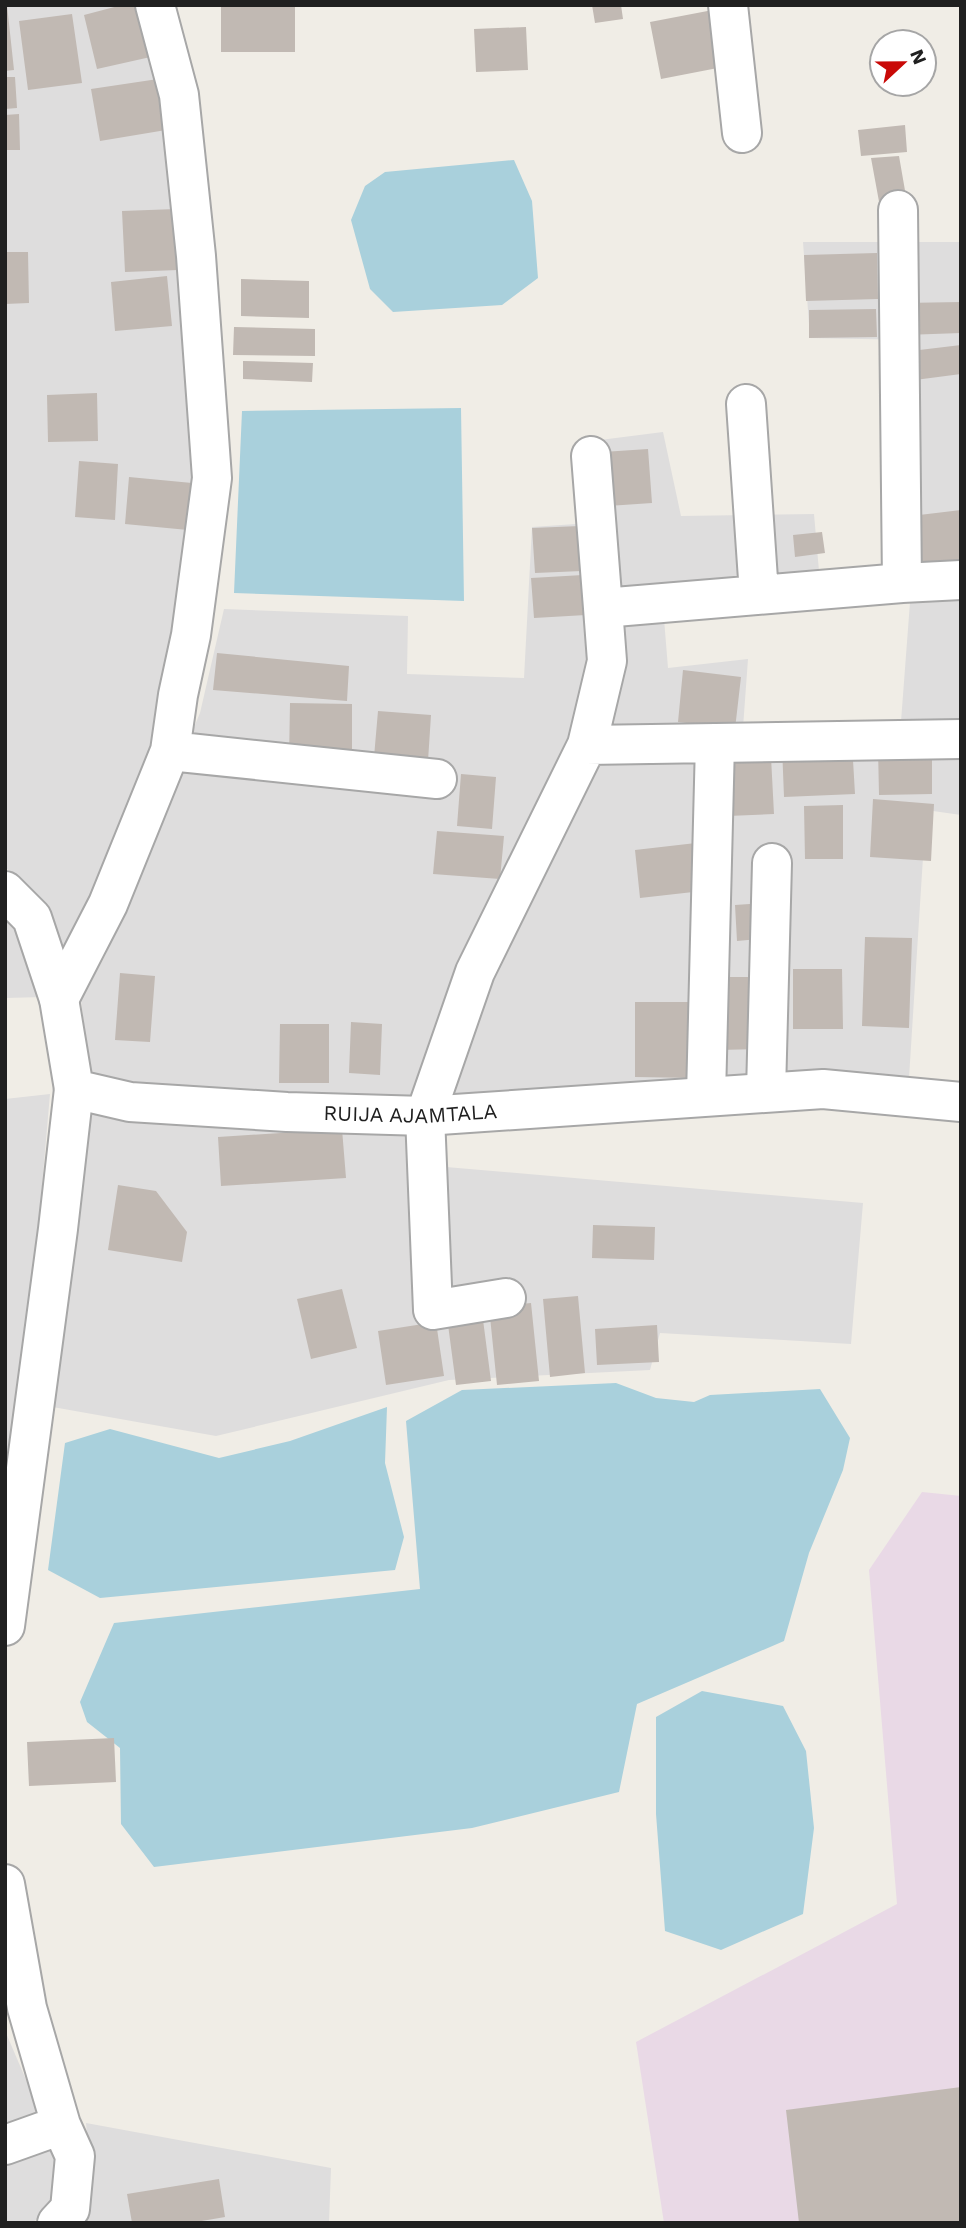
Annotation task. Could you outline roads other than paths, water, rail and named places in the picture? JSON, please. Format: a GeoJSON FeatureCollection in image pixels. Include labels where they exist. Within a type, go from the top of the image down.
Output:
{"type":"FeatureCollection","features":[{"type":"Feature","properties":{"kind":"street"},"geometry":{"type":"LineString","coordinates":[[59,999],[108,904],[170,751],[178,695],[191,635],[212,478],[196,256],[179,95],[155,5]]}},
{"type":"Feature","properties":{"kind":"street"},"geometry":{"type":"LineString","coordinates":[[728,5],[742,133]]}},
{"type":"Feature","properties":{"kind":"street"},"geometry":{"type":"LineString","coordinates":[[898,210],[902,583]]}},
{"type":"Feature","properties":{"kind":"street"},"geometry":{"type":"LineString","coordinates":[[746,404],[760,594]]}},
{"type":"Feature","properties":{"kind":"street"},"geometry":{"type":"LineString","coordinates":[[506,1298],[433,1310],[425,1116],[475,972],[587,745],[607,661],[591,456]]}},
{"type":"Feature","properties":{"kind":"street"},"geometry":{"type":"LineString","coordinates":[[603,608],[961,580]]}},
{"type":"Feature","properties":{"kind":"street"},"geometry":{"type":"LineString","coordinates":[[587,745],[961,739]]}},
{"type":"Feature","properties":{"kind":"street"},"geometry":{"type":"LineString","coordinates":[[706,1096],[715,743]]}},
{"type":"Feature","properties":{"kind":"street"},"geometry":{"type":"LineString","coordinates":[[170,751],[438,779]]}},
{"type":"Feature","properties":{"kind":"street"},"geometry":{"type":"LineString","coordinates":[[766,1092],[772,863]]}},
{"type":"Feature","properties":{"kind":"street"},"geometry":{"type":"LineString","coordinates":[[5,891],[32,918],[59,999],[74,1089],[17,1458],[5,1626]]}},
{"type":"Feature","properties":{"kind":"street","name":"RUIJA AJAMTALA"},"geometry":{"type":"LineString","coordinates":[[74,1089],[130,1102],[287,1112],[425,1116],[823,1089],[961,1102]]}},
{"type":"Feature","properties":{"kind":"street"},"geometry":{"type":"LineString","coordinates":[[5,1884],[27,2008],[61,2125],[75,2156],[72,2218]]}},
{"type":"Feature","properties":{"kind":"street"},"geometry":{"type":"LineString","coordinates":[[5,2145],[61,2125]]}},
{"type":"Feature","properties":{"kind":"water"},"geometry":{"type":"Polygon","coordinates":[[[514,160],[532,201],[538,278],[502,305],[393,312],[370,289],[351,220],[365,186],[385,172],[514,160]]]}},
{"type":"Feature","properties":{"kind":"water"},"geometry":{"type":"Polygon","coordinates":[[[461,408],[464,601],[234,593],[242,411],[461,408]]]}},
{"type":"Feature","properties":{"kind":"water"},"geometry":{"type":"Polygon","coordinates":[[[616,1383],[656,1398],[694,1402],[710,1395],[820,1389],[850,1438],[843,1470],[809,1553],[784,1641],[637,1704],[619,1792],[472,1828],[154,1867],[121,1824],[120,1748],[87,1722],[80,1702],[114,1623],[420,1589],[406,1421],[462,1390],[616,1383]]]}},
{"type":"Feature","properties":{"kind":"water"},"geometry":{"type":"Polygon","coordinates":[[[387,1407],[385,1463],[404,1537],[395,1570],[100,1598],[48,1570],[65,1443],[110,1429],[219,1458],[290,1441],[387,1407]]]}},
{"type":"Feature","properties":{"kind":"water"},"geometry":{"type":"Polygon","coordinates":[[[702,1691],[783,1706],[806,1751],[814,1828],[803,1914],[721,1950],[665,1931],[656,1814],[656,1717],[702,1691]]]}}]}
